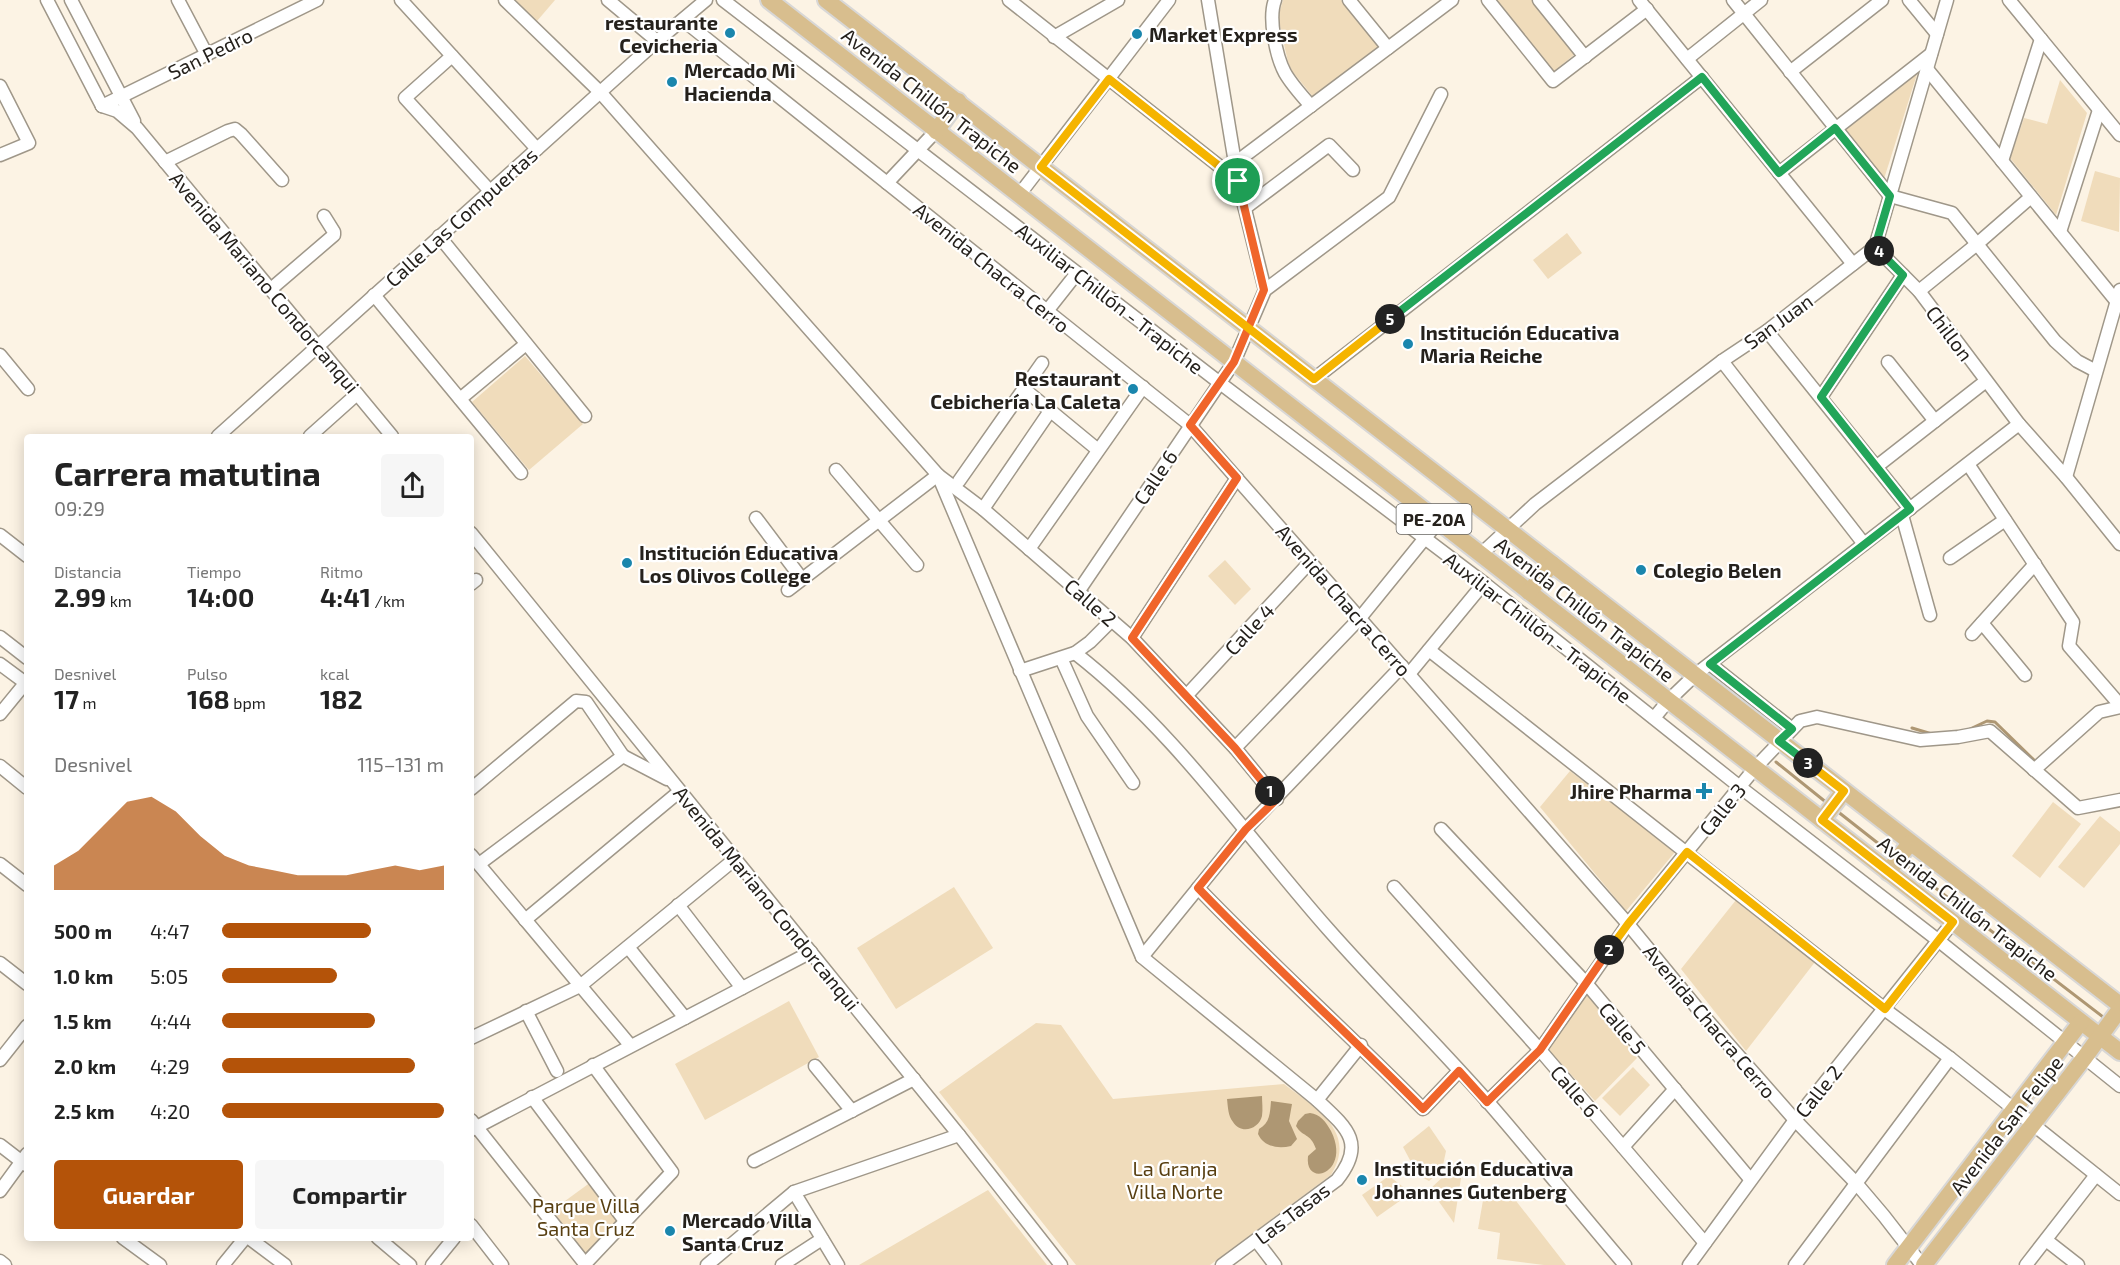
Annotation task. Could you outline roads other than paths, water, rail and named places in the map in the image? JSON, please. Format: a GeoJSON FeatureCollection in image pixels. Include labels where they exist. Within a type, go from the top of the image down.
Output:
{"type":"FeatureCollection","features":[{"type":"Feature","properties":{"kind":"main road","name":"Avenida Chillón Trapiche"},"geometry":{"type":"LineString","coordinates":[[769,0],[2120,1052]]}},
{"type":"Feature","properties":{"kind":"main road","name":"Avenida Chillón Trapiche"},"geometry":{"type":"LineString","coordinates":[[826,0],[2120,1007]]}},
{"type":"Feature","properties":{"kind":"main road"},"geometry":{"type":"LineString","coordinates":[[936,131],[958,101]]}},
{"type":"Feature","properties":{"kind":"main road"},"geometry":{"type":"LineString","coordinates":[[1529,592],[1552,564]]}},
{"type":"Feature","properties":{"kind":"main road"},"geometry":{"type":"LineString","coordinates":[[1822,820],[1844,791]]}},
{"type":"Feature","properties":{"kind":"main road"},"geometry":{"type":"LineString","coordinates":[[1888,872],[1910,843]]}},
{"type":"Feature","properties":{"kind":"main road","name":"Avenida San Felipe"},"geometry":{"type":"LineString","coordinates":[[1923,1265],[2085,1057],[2120,1007]]}},
{"type":"Feature","properties":{"kind":"main road","name":"Avenida San Felipe"},"geometry":{"type":"LineString","coordinates":[[1895,1265],[2081,1022]]}},
{"type":"Feature","properties":{"kind":"street"},"geometry":{"type":"LineString","coordinates":[[47,0],[102,106]]}},
{"type":"Feature","properties":{"kind":"street","name":"Avenida Mariano Condorcanqui"},"geometry":{"type":"LineString","coordinates":[[71,0],[137,128]]}},
{"type":"Feature","properties":{"kind":"street"},"geometry":{"type":"LineString","coordinates":[[178,0],[207,55]]}},
{"type":"Feature","properties":{"kind":"street","name":"San Pedro"},"geometry":{"type":"LineString","coordinates":[[102,106],[317,0]]}},
{"type":"Feature","properties":{"kind":"street"},"geometry":{"type":"LineString","coordinates":[[401,0],[537,149]]}},
{"type":"Feature","properties":{"kind":"street"},"geometry":{"type":"LineString","coordinates":[[505,0],[600,92],[938,475],[1142,957],[1317,1100],[1361,1045]]}},
{"type":"Feature","properties":{"kind":"street"},"geometry":{"type":"LineString","coordinates":[[608,0],[657,41]]}},
{"type":"Feature","properties":{"kind":"street","name":"Calle Las Compuertas"},"geometry":{"type":"LineString","coordinates":[[220,434],[657,41],[706,0]]}},
{"type":"Feature","properties":{"kind":"street","name":"Auxiliar Chillón - Trapiche"},"geometry":{"type":"LineString","coordinates":[[723,0],[1425,538],[2120,1086]]}},
{"type":"Feature","properties":{"kind":"street"},"geometry":{"type":"LineString","coordinates":[[1009,0],[1238,181]]}},
{"type":"Feature","properties":{"kind":"street"},"geometry":{"type":"LineString","coordinates":[[1019,195],[1169,0]]}},
{"type":"Feature","properties":{"kind":"street"},"geometry":{"type":"LineString","coordinates":[[1208,0],[1238,181],[1264,290],[1389,197],[1441,94]]}},
{"type":"Feature","properties":{"kind":"street"},"geometry":{"type":"LineString","coordinates":[[1275,0],[1271,16],[1281,66],[1311,106]]}},
{"type":"Feature","properties":{"kind":"street"},"geometry":{"type":"LineString","coordinates":[[1349,0],[1388,48]]}},
{"type":"Feature","properties":{"kind":"street"},"geometry":{"type":"LineString","coordinates":[[1235,164],[1452,0]]}},
{"type":"Feature","properties":{"kind":"street"},"geometry":{"type":"LineString","coordinates":[[1488,0],[1553,81],[1585,57],[1643,4],[1853,264]]}},
{"type":"Feature","properties":{"kind":"street"},"geometry":{"type":"LineString","coordinates":[[1539,0],[1585,57]]}},
{"type":"Feature","properties":{"kind":"street"},"geometry":{"type":"LineString","coordinates":[[1733,0],[1890,196],[1949,211],[2055,341],[2077,360],[2096,371]]}},
{"type":"Feature","properties":{"kind":"street"},"geometry":{"type":"LineString","coordinates":[[1687,59],[1761,0]]}},
{"type":"Feature","properties":{"kind":"street"},"geometry":{"type":"LineString","coordinates":[[1790,72],[1882,0]]}},
{"type":"Feature","properties":{"kind":"street"},"geometry":{"type":"LineString","coordinates":[[1909,0],[1936,34]]}},
{"type":"Feature","properties":{"kind":"street"},"geometry":{"type":"LineString","coordinates":[[1875,247],[1947,0]]}},
{"type":"Feature","properties":{"kind":"street"},"geometry":{"type":"LineString","coordinates":[[2009,0],[2120,135]]}},
{"type":"Feature","properties":{"kind":"street"},"geometry":{"type":"LineString","coordinates":[[1053,37],[1115,1]]}},
{"type":"Feature","properties":{"kind":"street","name":"Avenida Chacra Cerro"},"geometry":{"type":"LineString","coordinates":[[682,20],[1190,425],[1628,924],[1707,1020],[1795,1120],[1856,1183],[1923,1265]]}},
{"type":"Feature","properties":{"kind":"street"},"geometry":{"type":"LineString","coordinates":[[2001,161],[2041,39]]}},
{"type":"Feature","properties":{"kind":"street"},"geometry":{"type":"LineString","coordinates":[[1779,173],[1931,54]]}},
{"type":"Feature","properties":{"kind":"street"},"geometry":{"type":"LineString","coordinates":[[452,56],[405,98],[490,191]]}},
{"type":"Feature","properties":{"kind":"street"},"geometry":{"type":"LineString","coordinates":[[1927,69],[2060,232],[2118,296],[2066,477]]}},
{"type":"Feature","properties":{"kind":"street"},"geometry":{"type":"LineString","coordinates":[[1314,379],[1702,77]]}},
{"type":"Feature","properties":{"kind":"street"},"geometry":{"type":"LineString","coordinates":[[0,86],[29,143],[0,155]]}},
{"type":"Feature","properties":{"kind":"street","name":"Avenida Mariano Condorcanqui"},"geometry":{"type":"LineString","coordinates":[[102,106],[117,111],[137,128],[390,434]]}},
{"type":"Feature","properties":{"kind":"street"},"geometry":{"type":"LineString","coordinates":[[2060,232],[2099,110]]}},
{"type":"Feature","properties":{"kind":"street"},"geometry":{"type":"LineString","coordinates":[[165,162],[235,129],[282,180]]}},
{"type":"Feature","properties":{"kind":"street"},"geometry":{"type":"LineString","coordinates":[[887,183],[936,131]]}},
{"type":"Feature","properties":{"kind":"street"},"geometry":{"type":"LineString","coordinates":[[1245,208],[1329,146],[1353,170]]}},
{"type":"Feature","properties":{"kind":"street"},"geometry":{"type":"LineString","coordinates":[[1919,291],[2031,196]]}},
{"type":"Feature","properties":{"kind":"street"},"geometry":{"type":"LineString","coordinates":[[271,289],[334,235],[324,216]]}},
{"type":"Feature","properties":{"kind":"street"},"geometry":{"type":"LineString","coordinates":[[439,236],[585,416]]}},
{"type":"Feature","properties":{"kind":"street","name":"San Juan"},"geometry":{"type":"LineString","coordinates":[[1480,555],[1535,504],[1722,361],[1767,331],[1875,247]]}},
{"type":"Feature","properties":{"kind":"street","name":"Chillon"},"geometry":{"type":"LineString","coordinates":[[1875,247],[1919,291],[2019,424],[2066,477],[2120,544]]}},
{"type":"Feature","properties":{"kind":"street"},"geometry":{"type":"LineString","coordinates":[[1047,311],[1077,273]]}},
{"type":"Feature","properties":{"kind":"street"},"geometry":{"type":"LineString","coordinates":[[1821,397],[1903,275]]}},
{"type":"Feature","properties":{"kind":"street","name":"Calle 6"},"geometry":{"type":"LineString","coordinates":[[1078,592],[1234,362],[1264,290]]}},
{"type":"Feature","properties":{"kind":"street"},"geometry":{"type":"LineString","coordinates":[[374,295],[521,473]]}},
{"type":"Feature","properties":{"kind":"street"},"geometry":{"type":"LineString","coordinates":[[1767,331],[1876,467],[1906,512],[1930,615]]}},
{"type":"Feature","properties":{"kind":"street"},"geometry":{"type":"LineString","coordinates":[[460,399],[526,344]]}},
{"type":"Feature","properties":{"kind":"street"},"geometry":{"type":"LineString","coordinates":[[0,355],[28,389]]}},
{"type":"Feature","properties":{"kind":"street"},"geometry":{"type":"LineString","coordinates":[[1722,361],[1864,544]]}},
{"type":"Feature","properties":{"kind":"street"},"geometry":{"type":"LineString","coordinates":[[1888,362],[1935,421]]}},
{"type":"Feature","properties":{"kind":"street"},"geometry":{"type":"LineString","coordinates":[[959,481],[1042,363]]}},
{"type":"Feature","properties":{"kind":"street"},"geometry":{"type":"LineString","coordinates":[[1876,467],[1986,381]]}},
{"type":"Feature","properties":{"kind":"street"},"geometry":{"type":"LineString","coordinates":[[1029,549],[1143,387]]}},
{"type":"Feature","properties":{"kind":"street"},"geometry":{"type":"LineString","coordinates":[[1024,389],[1098,450]]}},
{"type":"Feature","properties":{"kind":"street"},"geometry":{"type":"LineString","coordinates":[[312,434],[357,394]]}},
{"type":"Feature","properties":{"kind":"street"},"geometry":{"type":"LineString","coordinates":[[983,509],[1050,411]]}},
{"type":"Feature","properties":{"kind":"street"},"geometry":{"type":"LineString","coordinates":[[1654,718],[1695,675],[2019,424]]}},
{"type":"Feature","properties":{"kind":"street"},"geometry":{"type":"LineString","coordinates":[[1968,464],[2073,622],[2068,646],[2120,706],[2099,712],[2034,770],[2078,808],[2120,800]]}},
{"type":"Feature","properties":{"kind":"street"},"geometry":{"type":"LineString","coordinates":[[837,470],[918,565]]}},
{"type":"Feature","properties":{"kind":"street"},"geometry":{"type":"LineString","coordinates":[[788,590],[938,475]]}},
{"type":"Feature","properties":{"kind":"street","name":"Calle 2"},"geometry":{"type":"LineString","coordinates":[[938,475],[983,509],[1132,638],[1235,748],[1277,799]]}},
{"type":"Feature","properties":{"kind":"street"},"geometry":{"type":"LineString","coordinates":[[1132,638],[1237,478]]}},
{"type":"Feature","properties":{"kind":"street"},"geometry":{"type":"LineString","coordinates":[[756,518],[802,579]]}},
{"type":"Feature","properties":{"kind":"street"},"geometry":{"type":"LineString","coordinates":[[1950,558],[2005,520]]}},
{"type":"Feature","properties":{"kind":"street"},"geometry":{"type":"LineString","coordinates":[[1235,748],[1360,618],[1438,522]]}},
{"type":"Feature","properties":{"kind":"street"},"geometry":{"type":"LineString","coordinates":[[0,535],[24,554]]}},
{"type":"Feature","properties":{"kind":"street","name":"Avenida Mariano Condorcanqui"},"geometry":{"type":"LineString","coordinates":[[474,537],[914,1079],[1061,1265]]}},
{"type":"Feature","properties":{"kind":"street","name":"Calle 4"},"geometry":{"type":"LineString","coordinates":[[1187,695],[1310,562]]}},
{"type":"Feature","properties":{"kind":"street"},"geometry":{"type":"LineString","coordinates":[[1972,634],[2035,564]]}},
{"type":"Feature","properties":{"kind":"street"},"geometry":{"type":"LineString","coordinates":[[1142,957],[1246,829],[1405,670],[1430,650],[1484,584]]}},
{"type":"Feature","properties":{"kind":"street"},"geometry":{"type":"LineString","coordinates":[[1020,671],[1074,653],[1090,642],[1111,621]]}},
{"type":"Feature","properties":{"kind":"street"},"geometry":{"type":"LineString","coordinates":[[1982,623],[2025,675]]}},
{"type":"Feature","properties":{"kind":"street"},"geometry":{"type":"LineString","coordinates":[[0,637],[24,656]]}},
{"type":"Feature","properties":{"kind":"street"},"geometry":{"type":"LineString","coordinates":[[1430,650],[2120,1194]]}},
{"type":"Feature","properties":{"kind":"street"},"geometry":{"type":"LineString","coordinates":[[1074,653],[1099,672],[1146,716],[1246,829],[1327,928],[1487,1102],[1625,1265]]}},
{"type":"Feature","properties":{"kind":"street"},"geometry":{"type":"LineString","coordinates":[[1061,658],[1087,716],[1133,783]]}},
{"type":"Feature","properties":{"kind":"street"},"geometry":{"type":"LineString","coordinates":[[0,664],[24,682]]}},
{"type":"Feature","properties":{"kind":"street"},"geometry":{"type":"LineString","coordinates":[[1710,664],[1792,729]]}},
{"type":"Feature","properties":{"kind":"street"},"geometry":{"type":"LineString","coordinates":[[0,714],[24,685]]}},
{"type":"Feature","properties":{"kind":"street"},"geometry":{"type":"LineString","coordinates":[[474,786],[576,701],[586,702],[623,756],[677,787],[525,920]]}},
{"type":"Feature","properties":{"kind":"street","name":"Calle 3"},"geometry":{"type":"LineString","coordinates":[[1487,1102],[1540,1050],[1628,924],[1755,768],[1800,721],[1817,717],[1920,740],[1958,737],[1990,730],[2034,770]]}},
{"type":"Feature","properties":{"kind":"street"},"geometry":{"type":"LineString","coordinates":[[623,756],[475,859],[630,1045]]}},
{"type":"Feature","properties":{"kind":"street"},"geometry":{"type":"LineString","coordinates":[[0,766],[24,786]]}},
{"type":"Feature","properties":{"kind":"street","name":"Calle 5"},"geometry":{"type":"LineString","coordinates":[[1441,829],[1586,983],[1750,1179]]}},
{"type":"Feature","properties":{"kind":"street"},"geometry":{"type":"LineString","coordinates":[[474,1036],[580,986],[735,859]]}},
{"type":"Feature","properties":{"kind":"street"},"geometry":{"type":"LineString","coordinates":[[0,864],[24,883]]}},
{"type":"Feature","properties":{"kind":"street","name":"Calle 6"},"geometry":{"type":"LineString","coordinates":[[1394,887],[1540,1050],[1706,1243]]}},
{"type":"Feature","properties":{"kind":"street"},"geometry":{"type":"LineString","coordinates":[[1198,888],[1237,929],[1361,1045],[1423,1109],[1459,1071]]}},
{"type":"Feature","properties":{"kind":"street"},"geometry":{"type":"LineString","coordinates":[[678,905],[742,988]]}},
{"type":"Feature","properties":{"kind":"street","name":"Calle 2"},"geometry":{"type":"LineString","coordinates":[[1689,1265],[1795,1120],[1953,922]]}},
{"type":"Feature","properties":{"kind":"street"},"geometry":{"type":"LineString","coordinates":[[628,947],[685,1018]]}},
{"type":"Feature","properties":{"kind":"street"},"geometry":{"type":"LineString","coordinates":[[474,1125],[532,1097],[811,952]]}},
{"type":"Feature","properties":{"kind":"street"},"geometry":{"type":"LineString","coordinates":[[0,963],[24,982]]}},
{"type":"Feature","properties":{"kind":"street"},"geometry":{"type":"LineString","coordinates":[[525,1011],[557,1071]]}},
{"type":"Feature","properties":{"kind":"street"},"geometry":{"type":"LineString","coordinates":[[0,1060],[24,1030]]}},
{"type":"Feature","properties":{"kind":"street"},"geometry":{"type":"LineString","coordinates":[[1795,1265],[1950,1058]]}},
{"type":"Feature","properties":{"kind":"street"},"geometry":{"type":"LineString","coordinates":[[474,1126],[586,1264],[672,1172],[593,1065]]}},
{"type":"Feature","properties":{"kind":"street"},"geometry":{"type":"LineString","coordinates":[[815,1066],[852,1111]]}},
{"type":"Feature","properties":{"kind":"street"},"geometry":{"type":"LineString","coordinates":[[754,1161],[914,1079]]}},
{"type":"Feature","properties":{"kind":"street"},"geometry":{"type":"LineString","coordinates":[[1623,1147],[1675,1089]]}},
{"type":"Feature","properties":{"kind":"street"},"geometry":{"type":"LineString","coordinates":[[532,1097],[625,1221]]}},
{"type":"Feature","properties":{"kind":"street","name":"Las Tasas"},"geometry":{"type":"LineString","coordinates":[[1222,1265],[1337,1180],[1347,1168],[1352,1154],[1351,1139],[1341,1122],[1317,1100]]}},
{"type":"Feature","properties":{"kind":"street"},"geometry":{"type":"LineString","coordinates":[[707,1265],[794,1192],[959,1135]]}},
{"type":"Feature","properties":{"kind":"street"},"geometry":{"type":"LineString","coordinates":[[0,1145],[24,1160]]}},
{"type":"Feature","properties":{"kind":"street"},"geometry":{"type":"LineString","coordinates":[[0,1191],[24,1162]]}},
{"type":"Feature","properties":{"kind":"street"},"geometry":{"type":"LineString","coordinates":[[2026,1265],[2096,1175]]}},
{"type":"Feature","properties":{"kind":"street"},"geometry":{"type":"LineString","coordinates":[[794,1192],[838,1265]]}},
{"type":"Feature","properties":{"kind":"street"},"geometry":{"type":"LineString","coordinates":[[474,1229],[502,1265]]}},
{"type":"Feature","properties":{"kind":"street"},"geometry":{"type":"LineString","coordinates":[[782,1265],[822,1239]]}},
{"type":"Feature","properties":{"kind":"street"},"geometry":{"type":"LineString","coordinates":[[1256,1240],[1275,1265]]}},
{"type":"Feature","properties":{"kind":"street"},"geometry":{"type":"LineString","coordinates":[[2046,1240],[2078,1265]]}},
{"type":"Feature","properties":{"kind":"street"},"geometry":{"type":"LineString","coordinates":[[127,1241],[160,1265]]}},
{"type":"Feature","properties":{"kind":"street"},"geometry":{"type":"LineString","coordinates":[[223,1265],[244,1241]]}},
{"type":"Feature","properties":{"kind":"street"},"geometry":{"type":"LineString","coordinates":[[251,1241],[285,1265]]}},
{"type":"Feature","properties":{"kind":"street"},"geometry":{"type":"LineString","coordinates":[[382,1241],[410,1265]]}},
{"type":"Feature","properties":{"kind":"street"},"geometry":{"type":"LineString","coordinates":[[432,1265],[452,1241]]}},
{"type":"Feature","properties":{"kind":"street"},"geometry":{"type":"LineString","coordinates":[[0,1261],[5,1265]]}},
{"type":"Feature","properties":{"kind":"waterway"},"geometry":{"type":"LineString","coordinates":[[1970,729],[1987,721],[1995,722],[2038,764]]}},
{"type":"Feature","properties":{"kind":"waterway"},"geometry":{"type":"LineString","coordinates":[[1912,728],[1932,734]]}},
{"type":"Feature","properties":{"kind":"waterway"},"geometry":{"type":"LineString","coordinates":[[1776,762],[1827,803]]}},
{"type":"Feature","properties":{"kind":"waterway"},"geometry":{"type":"LineString","coordinates":[[1837,811],[1893,855]]}},
{"type":"Feature","properties":{"kind":"waterway"},"geometry":{"type":"LineString","coordinates":[[1903,863],[2107,1020]]}},
{"type":"Feature","properties":{"kind":"place","name":"restaurante Cevicheria"},"geometry":{"type":"Point","coordinates":[730,33]}},
{"type":"Feature","properties":{"kind":"place","name":"Market Express"},"geometry":{"type":"Point","coordinates":[1137,34]}},
{"type":"Feature","properties":{"kind":"place","name":"Mercado Mi Hacienda"},"geometry":{"type":"Point","coordinates":[672,82]}},
{"type":"Feature","properties":{"kind":"place","name":"Institución Educativa Maria Reiche"},"geometry":{"type":"Point","coordinates":[1408,344]}},
{"type":"Feature","properties":{"kind":"place","name":"Restaurant Cebichería La Caleta"},"geometry":{"type":"Point","coordinates":[1133,389]}},
{"type":"Feature","properties":{"kind":"place","name":"Institución Educativa Los Olivos College"},"geometry":{"type":"Point","coordinates":[627,563]}},
{"type":"Feature","properties":{"kind":"place","name":"Colegio Belen"},"geometry":{"type":"Point","coordinates":[1641,570]}},
{"type":"Feature","properties":{"kind":"place","name":"Jhire Pharma"},"geometry":{"type":"Point","coordinates":[1704,791]}},
{"type":"Feature","properties":{"kind":"place","name":"Institución Educativa Johannes Gutenberg"},"geometry":{"type":"Point","coordinates":[1362,1180]}},
{"type":"Feature","properties":{"kind":"place","name":"Mercado Villa Santa Cruz"},"geometry":{"type":"Point","coordinates":[670,1231]}},
{"type":"Feature","properties":{"kind":"park label","name":"La Granja Villa Norte"},"geometry":{"type":"Point","coordinates":[1175,1180]}},
{"type":"Feature","properties":{"kind":"park label","name":"Parque Villa Santa Cruz"},"geometry":{"type":"Point","coordinates":[586,1216]}}]}
